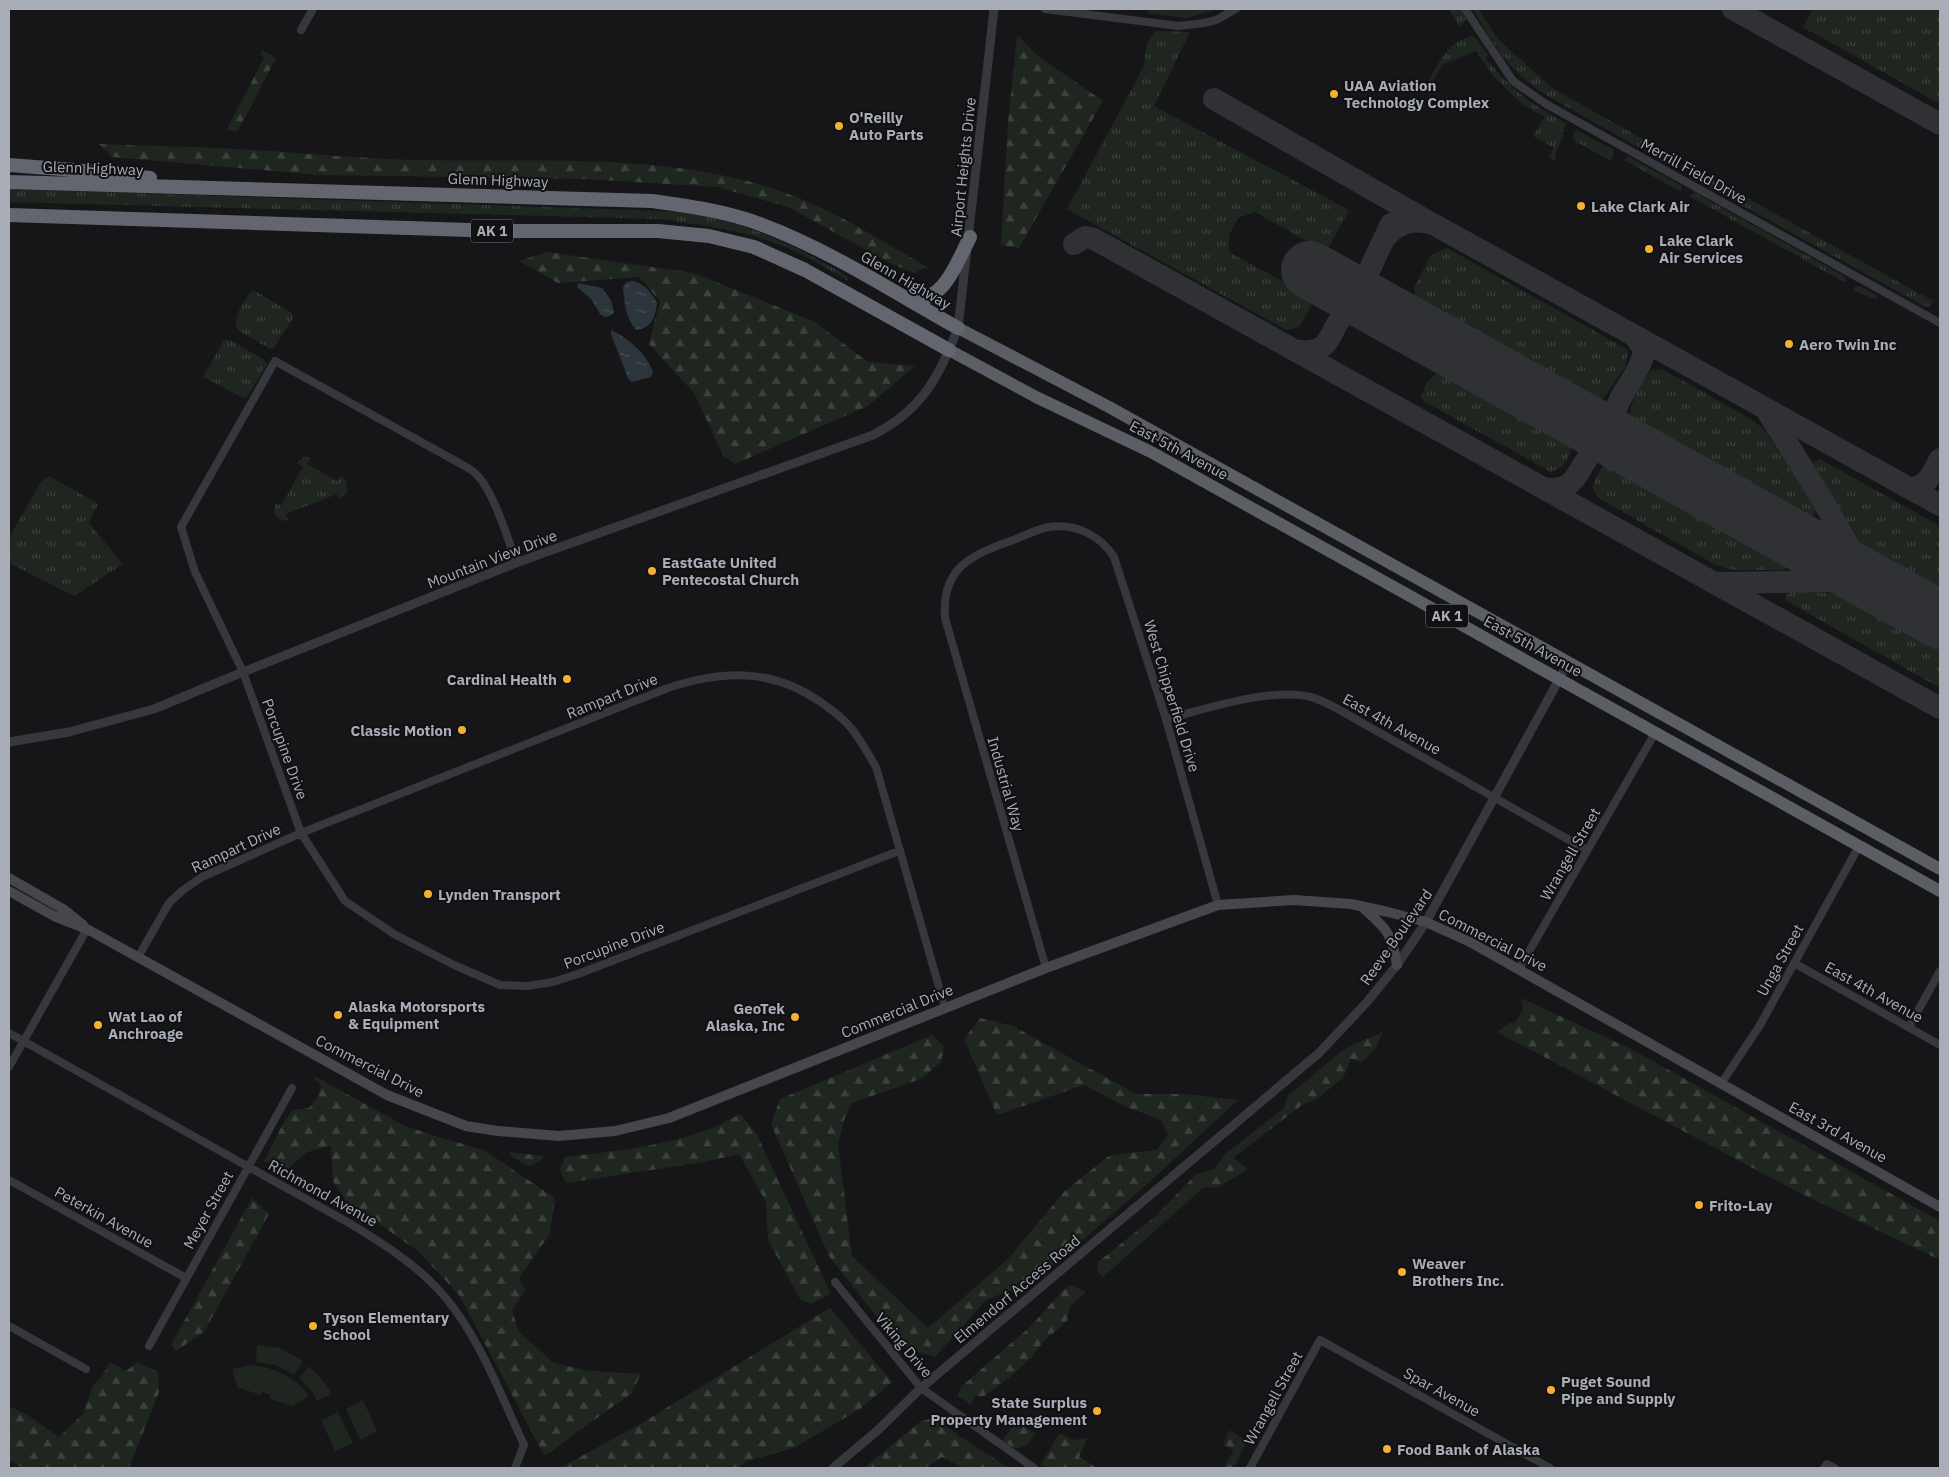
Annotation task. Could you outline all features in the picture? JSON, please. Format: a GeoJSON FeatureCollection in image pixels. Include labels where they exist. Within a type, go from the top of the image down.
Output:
{"type":"FeatureCollection","features":[{"type":"Feature","properties":{"kind":"highway"},"geometry":{"type":"LineString","coordinates":[[9,165],[121,174],[222,188]]}},
{"type":"Feature","properties":{"kind":"highway","name":"Glenn Highway"},"geometry":{"type":"LineString","coordinates":[[9,182],[652,201],[711,210],[758,223],[798,239],[958,328]]}},
{"type":"Feature","properties":{"kind":"highway","name":"AK 1"},"geometry":{"type":"LineString","coordinates":[[9,215],[500,232],[658,232],[709,236],[754,248],[805,270],[949,350]]}},
{"type":"Feature","properties":{"kind":"highway"},"geometry":{"type":"LineString","coordinates":[[903,297],[916,300],[925,299],[941,289],[970,237]]}},
{"type":"Feature","properties":{"kind":"highway","name":"East 5th Avenue"},"geometry":{"type":"LineString","coordinates":[[958,328],[1109,407],[1940,869]]}},
{"type":"Feature","properties":{"kind":"highway","name":"East 5th Avenue"},"geometry":{"type":"LineString","coordinates":[[949,350],[1036,397],[1151,452],[1940,891]]}},
{"type":"Feature","properties":{"kind":"main road","name":"Commercial Drive"},"geometry":{"type":"LineString","coordinates":[[9,878],[63,910],[87,929]]}},
{"type":"Feature","properties":{"kind":"main road","name":"Commercial Drive"},"geometry":{"type":"LineString","coordinates":[[9,891],[54,916],[87,929],[387,1095],[466,1126],[498,1131],[559,1136],[615,1131],[668,1118],[1046,968],[1218,904],[1294,900],[1361,906],[1426,922],[1470,942],[1721,1084]]}},
{"type":"Feature","properties":{"kind":"main road"},"geometry":{"type":"LineString","coordinates":[[1361,906],[1385,928],[1394,949],[1397,965]]}},
{"type":"Feature","properties":{"kind":"main road","name":"East 3rd Avenue"},"geometry":{"type":"LineString","coordinates":[[1721,1084],[1940,1207]]}},
{"type":"Feature","properties":{"kind":"street"},"geometry":{"type":"LineString","coordinates":[[301,30],[313,9]]}},
{"type":"Feature","properties":{"kind":"street","name":"Airport Heights Drive"},"geometry":{"type":"LineString","coordinates":[[949,350],[958,328],[970,237],[994,9]]}},
{"type":"Feature","properties":{"kind":"street"},"geometry":{"type":"LineString","coordinates":[[1045,9],[1180,26],[1210,22],[1236,9]]}},
{"type":"Feature","properties":{"kind":"street","name":"Merrill Field Drive"},"geometry":{"type":"LineString","coordinates":[[1465,9],[1512,81],[1546,104],[1940,323]]}},
{"type":"Feature","properties":{"kind":"street","name":"Mountain View Drive"},"geometry":{"type":"LineString","coordinates":[[9,742],[69,732],[154,709],[517,563],[873,435],[893,425],[913,409],[926,393],[949,350]]}},
{"type":"Feature","properties":{"kind":"street","name":"Porcupine Drive"},"geometry":{"type":"LineString","coordinates":[[517,563],[490,495],[482,481],[475,474],[461,464],[275,360],[181,528],[196,572],[243,672],[301,833],[345,901],[394,934],[454,965],[500,984],[528,986],[553,982],[578,974],[899,851]]}},
{"type":"Feature","properties":{"kind":"street","name":"Industrial Way"},"geometry":{"type":"LineString","coordinates":[[1046,968],[946,627],[944,608],[952,578],[972,557],[980,552],[1048,527],[1062,526]]}},
{"type":"Feature","properties":{"kind":"street","name":"West Chipperfield Drive"},"geometry":{"type":"LineString","coordinates":[[1062,526],[1080,529],[1091,534],[1108,548],[1114,557],[1166,719],[1218,904]]}},
{"type":"Feature","properties":{"kind":"street","name":"Reeve Boulevard"},"geometry":{"type":"LineString","coordinates":[[1178,1172],[1319,1053],[1367,1002],[1397,965],[1426,922],[1568,663]]}},
{"type":"Feature","properties":{"kind":"street","name":"Rampart Drive"},"geometry":{"type":"LineString","coordinates":[[138,957],[169,903],[183,890],[202,877],[301,833],[668,688],[696,680],[738,674],[761,676],[786,682],[810,694],[832,710],[851,728],[876,767],[945,1008]]}},
{"type":"Feature","properties":{"kind":"street","name":"East 4th Avenue"},"geometry":{"type":"LineString","coordinates":[[1166,719],[1256,697],[1286,695],[1310,697],[1336,708],[1588,850]]}},
{"type":"Feature","properties":{"kind":"street","name":"Wrangell Street"},"geometry":{"type":"LineString","coordinates":[[1519,969],[1655,733]]}},
{"type":"Feature","properties":{"kind":"street","name":"Unga Street"},"geometry":{"type":"LineString","coordinates":[[1721,1084],[1760,1025],[1859,846]]}},
{"type":"Feature","properties":{"kind":"street"},"geometry":{"type":"LineString","coordinates":[[9,1067],[87,929]]}},
{"type":"Feature","properties":{"kind":"street","name":"East 4th Avenue"},"geometry":{"type":"LineString","coordinates":[[1794,963],[1940,1044]]}},
{"type":"Feature","properties":{"kind":"street"},"geometry":{"type":"LineString","coordinates":[[1909,1027],[1940,971]]}},
{"type":"Feature","properties":{"kind":"street","name":"Richmond Avenue"},"geometry":{"type":"LineString","coordinates":[[9,1033],[384,1244],[411,1264],[436,1287],[460,1318],[480,1351],[524,1445],[515,1468]]}},
{"type":"Feature","properties":{"kind":"street","name":"Meyer Street"},"geometry":{"type":"LineString","coordinates":[[149,1346],[292,1088]]}},
{"type":"Feature","properties":{"kind":"street","name":"Elmendorf Access Road"},"geometry":{"type":"LineString","coordinates":[[833,1468],[921,1388],[1178,1172]]}},
{"type":"Feature","properties":{"kind":"street","name":"Peterkin Avenue"},"geometry":{"type":"LineString","coordinates":[[9,1180],[186,1278]]}},
{"type":"Feature","properties":{"kind":"street","name":"Viking Drive"},"geometry":{"type":"LineString","coordinates":[[835,1282],[921,1388],[1034,1468]]}},
{"type":"Feature","properties":{"kind":"street"},"geometry":{"type":"LineString","coordinates":[[9,1326],[86,1369]]}},
{"type":"Feature","properties":{"kind":"street","name":"Wrangell Street"},"geometry":{"type":"LineString","coordinates":[[1250,1468],[1320,1340]]}},
{"type":"Feature","properties":{"kind":"street","name":"Spar Avenue"},"geometry":{"type":"LineString","coordinates":[[1320,1340],[1550,1468]]}},
{"type":"Feature","properties":{"kind":"street"},"geometry":{"type":"LineString","coordinates":[[1825,1466],[1835,1468]]}},
{"type":"Feature","properties":{"kind":"green space"},"geometry":{"type":"Polygon","coordinates":[[[1149,9],[1218,9],[1186,18],[1148,13],[1149,9]]]}},
{"type":"Feature","properties":{"kind":"green space"},"geometry":{"type":"Polygon","coordinates":[[[1449,9],[1460,9],[1466,18],[1460,28],[1449,9]]]}},
{"type":"Feature","properties":{"kind":"green space"},"geometry":{"type":"Polygon","coordinates":[[[1473,9],[1479,9],[1497,38],[1552,88],[1682,161],[1675,167],[1671,166],[1541,92],[1519,74],[1502,55],[1473,9]]]}},
{"type":"Feature","properties":{"kind":"green space"},"geometry":{"type":"Polygon","coordinates":[[[1813,9],[1940,9],[1940,104],[1803,27],[1813,9]]]}},
{"type":"Feature","properties":{"kind":"green space"},"geometry":{"type":"Polygon","coordinates":[[[1155,31],[1190,32],[1154,106],[1349,210],[1326,252],[1255,212],[1238,218],[1229,235],[1229,252],[1315,299],[1299,327],[1286,330],[1067,209],[1144,65],[1147,43],[1155,31]]]}},
{"type":"Feature","properties":{"kind":"green space"},"geometry":{"type":"Polygon","coordinates":[[[1017,35],[1038,56],[1103,101],[1019,248],[1001,245],[1008,123],[1017,35]]]}},
{"type":"Feature","properties":{"kind":"green space"},"geometry":{"type":"Polygon","coordinates":[[[1471,36],[1477,39],[1488,55],[1486,58],[1512,87],[1532,103],[1566,123],[1562,134],[1564,135],[1556,151],[1555,161],[1549,157],[1554,148],[1533,136],[1545,117],[1523,105],[1494,77],[1476,51],[1442,65],[1432,83],[1429,81],[1450,48],[1471,36]]]}},
{"type":"Feature","properties":{"kind":"green space"},"geometry":{"type":"Polygon","coordinates":[[[262,50],[276,58],[238,131],[229,131],[228,127],[264,58],[260,55],[262,50]]]}},
{"type":"Feature","properties":{"kind":"green space"},"geometry":{"type":"Polygon","coordinates":[[[1576,130],[1614,150],[1612,159],[1609,160],[1573,140],[1576,130]]]}},
{"type":"Feature","properties":{"kind":"green space"},"geometry":{"type":"Polygon","coordinates":[[[99,144],[258,150],[396,159],[596,162],[641,164],[685,169],[771,188],[812,203],[927,267],[914,273],[890,263],[788,207],[717,187],[585,179],[319,175],[112,157],[99,144]]]}},
{"type":"Feature","properties":{"kind":"green space"},"geometry":{"type":"Polygon","coordinates":[[[1629,157],[1682,186],[1681,192],[1624,160],[1629,157]]]}},
{"type":"Feature","properties":{"kind":"green space"},"geometry":{"type":"Polygon","coordinates":[[[1691,167],[1933,301],[1929,307],[1924,306],[1691,177],[1688,172],[1691,167]]]}},
{"type":"Feature","properties":{"kind":"green space"},"geometry":{"type":"Polygon","coordinates":[[[9,189],[678,212],[713,218],[753,230],[792,246],[847,276],[848,281],[800,254],[768,240],[722,229],[659,219],[9,202],[9,189]]]}},
{"type":"Feature","properties":{"kind":"green space"},"geometry":{"type":"Polygon","coordinates":[[[1694,192],[1844,276],[1846,281],[1844,282],[1689,196],[1694,192]]]}},
{"type":"Feature","properties":{"kind":"green space"},"geometry":{"type":"Polygon","coordinates":[[[1447,248],[1628,350],[1625,367],[1603,399],[1591,401],[1416,301],[1414,288],[1431,255],[1447,248]]]}},
{"type":"Feature","properties":{"kind":"green space"},"geometry":{"type":"Polygon","coordinates":[[[547,252],[694,273],[815,322],[868,362],[915,366],[868,406],[735,464],[723,455],[694,393],[649,344],[660,301],[639,277],[558,283],[519,261],[547,252]]]}},
{"type":"Feature","properties":{"kind":"green space"},"geometry":{"type":"Polygon","coordinates":[[[1859,286],[1877,295],[1876,300],[1853,290],[1859,286]]]}},
{"type":"Feature","properties":{"kind":"green space"},"geometry":{"type":"Polygon","coordinates":[[[251,291],[257,292],[292,313],[293,318],[274,348],[270,349],[238,330],[236,325],[237,315],[251,291]]]}},
{"type":"Feature","properties":{"kind":"green space"},"geometry":{"type":"Polygon","coordinates":[[[224,340],[230,340],[263,359],[267,364],[246,399],[203,377],[224,340]]]}},
{"type":"Feature","properties":{"kind":"green space"},"geometry":{"type":"Polygon","coordinates":[[[1662,369],[1749,418],[1764,429],[1817,510],[1810,519],[1631,419],[1631,406],[1639,388],[1651,370],[1662,369]]]}},
{"type":"Feature","properties":{"kind":"green space"},"geometry":{"type":"Polygon","coordinates":[[[1436,374],[1447,374],[1565,437],[1572,444],[1566,461],[1551,472],[1425,402],[1421,396],[1427,382],[1436,374]]]}},
{"type":"Feature","properties":{"kind":"green space"},"geometry":{"type":"Polygon","coordinates":[[[304,457],[310,458],[307,464],[337,481],[341,475],[347,482],[347,493],[340,499],[337,494],[286,514],[288,520],[283,521],[274,512],[276,503],[281,506],[303,467],[297,463],[304,457]]]}},
{"type":"Feature","properties":{"kind":"green space"},"geometry":{"type":"Polygon","coordinates":[[[1820,459],[1940,526],[1940,590],[1865,549],[1815,468],[1813,463],[1820,459]]]}},
{"type":"Feature","properties":{"kind":"green space"},"geometry":{"type":"Polygon","coordinates":[[[1613,464],[1786,564],[1785,570],[1733,570],[1714,564],[1598,498],[1592,487],[1598,473],[1604,465],[1613,464]]]}},
{"type":"Feature","properties":{"kind":"green space"},"geometry":{"type":"Polygon","coordinates":[[[49,476],[98,504],[89,523],[123,564],[74,596],[11,564],[9,566],[9,538],[41,482],[49,476]]]}},
{"type":"Feature","properties":{"kind":"green space"},"geometry":{"type":"Polygon","coordinates":[[[1793,592],[1846,594],[1940,647],[1940,688],[1785,600],[1786,595],[1793,592]]]}},
{"type":"Feature","properties":{"kind":"green space"},"geometry":{"type":"Polygon","coordinates":[[[1521,998],[1631,1049],[1940,1221],[1940,1260],[1798,1192],[1497,1032],[1509,1023],[1515,1023],[1523,1009],[1521,998]]]}},
{"type":"Feature","properties":{"kind":"green space"},"geometry":{"type":"Polygon","coordinates":[[[980,1018],[1013,1026],[1136,1094],[1184,1094],[1238,1100],[1144,1187],[1036,1280],[986,1300],[935,1357],[905,1348],[868,1306],[829,1256],[771,1124],[780,1099],[932,1035],[944,1046],[941,1062],[923,1078],[852,1103],[845,1117],[838,1144],[852,1256],[928,1328],[1007,1260],[1065,1191],[1110,1155],[1157,1150],[1168,1134],[1161,1120],[1122,1105],[1084,1085],[997,1115],[964,1039],[980,1018]]]}},
{"type":"Feature","properties":{"kind":"green space"},"geometry":{"type":"Polygon","coordinates":[[[1382,1033],[1376,1048],[1362,1062],[1351,1059],[1343,1078],[1318,1098],[1302,1105],[1233,1158],[1248,1169],[1219,1187],[1203,1188],[1103,1277],[1097,1272],[1098,1262],[1157,1215],[1196,1174],[1214,1169],[1225,1154],[1283,1109],[1288,1096],[1343,1050],[1382,1033]]]}},
{"type":"Feature","properties":{"kind":"green space"},"geometry":{"type":"Polygon","coordinates":[[[316,1077],[403,1125],[484,1150],[555,1198],[550,1234],[519,1278],[525,1290],[512,1311],[519,1332],[554,1363],[590,1371],[641,1374],[631,1394],[550,1453],[544,1455],[459,1295],[418,1251],[346,1201],[333,1181],[331,1146],[307,1152],[288,1169],[264,1161],[284,1122],[293,1110],[309,1108],[318,1097],[321,1085],[313,1078],[316,1077]]]}},
{"type":"Feature","properties":{"kind":"green space"},"geometry":{"type":"Polygon","coordinates":[[[740,1114],[756,1133],[831,1294],[811,1304],[800,1299],[768,1240],[766,1202],[739,1154],[704,1162],[566,1183],[560,1170],[565,1157],[632,1148],[678,1139],[721,1124],[740,1114]]]}},
{"type":"Feature","properties":{"kind":"green space"},"geometry":{"type":"Polygon","coordinates":[[[509,1152],[544,1156],[539,1162],[529,1166],[512,1157],[509,1152]]]}},
{"type":"Feature","properties":{"kind":"green space"},"geometry":{"type":"Polygon","coordinates":[[[252,1198],[269,1214],[204,1332],[176,1351],[171,1345],[252,1198]]]}},
{"type":"Feature","properties":{"kind":"green space"},"geometry":{"type":"Polygon","coordinates":[[[1070,1285],[1086,1292],[1070,1306],[1067,1321],[1042,1343],[1032,1357],[1009,1378],[984,1396],[975,1396],[971,1404],[958,1396],[961,1387],[1032,1325],[1061,1292],[1070,1285]]]}},
{"type":"Feature","properties":{"kind":"green space"},"geometry":{"type":"Polygon","coordinates":[[[830,1308],[892,1382],[860,1409],[794,1448],[744,1462],[739,1468],[560,1468],[642,1423],[830,1308]]]}},
{"type":"Feature","properties":{"kind":"green space"},"geometry":{"type":"Polygon","coordinates":[[[257,1345],[280,1348],[303,1361],[294,1375],[276,1365],[256,1362],[257,1345]]]}},
{"type":"Feature","properties":{"kind":"green space"},"geometry":{"type":"Polygon","coordinates":[[[110,1362],[126,1371],[137,1362],[158,1372],[159,1392],[129,1468],[23,1468],[9,1460],[9,1406],[26,1414],[59,1437],[83,1414],[93,1386],[102,1376],[110,1362]]]}},
{"type":"Feature","properties":{"kind":"green space"},"geometry":{"type":"Polygon","coordinates":[[[249,1365],[275,1370],[290,1378],[309,1395],[293,1406],[270,1399],[270,1395],[263,1392],[260,1395],[237,1387],[232,1369],[249,1365]]]}},
{"type":"Feature","properties":{"kind":"green space"},"geometry":{"type":"Polygon","coordinates":[[[309,1366],[320,1377],[332,1394],[317,1401],[311,1390],[299,1378],[309,1366]]]}},
{"type":"Feature","properties":{"kind":"green space"},"geometry":{"type":"Polygon","coordinates":[[[363,1400],[377,1431],[360,1440],[346,1409],[363,1400]]]}},
{"type":"Feature","properties":{"kind":"green space"},"geometry":{"type":"Polygon","coordinates":[[[338,1412],[353,1443],[335,1451],[321,1420],[338,1412]]]}},
{"type":"Feature","properties":{"kind":"green space"},"geometry":{"type":"Polygon","coordinates":[[[935,1418],[1009,1468],[964,1468],[942,1457],[925,1468],[864,1468],[921,1421],[935,1418]]]}},
{"type":"Feature","properties":{"kind":"green space"},"geometry":{"type":"Polygon","coordinates":[[[1017,1421],[1035,1434],[1027,1445],[1016,1449],[1002,1441],[1017,1421]]]}},
{"type":"Feature","properties":{"kind":"green space"},"geometry":{"type":"Polygon","coordinates":[[[1229,1430],[1247,1441],[1234,1468],[1224,1468],[1234,1450],[1223,1445],[1229,1430]]]}},
{"type":"Feature","properties":{"kind":"green space"},"geometry":{"type":"Polygon","coordinates":[[[1059,1433],[1074,1440],[1087,1438],[1079,1457],[1098,1468],[1047,1468],[1041,1465],[1059,1433]]]}},
{"type":"Feature","properties":{"kind":"water"},"geometry":{"type":"Polygon","coordinates":[[[633,281],[647,289],[657,303],[652,321],[646,327],[636,330],[628,315],[623,287],[627,282],[633,281]]]}},
{"type":"Feature","properties":{"kind":"water"},"geometry":{"type":"Polygon","coordinates":[[[578,283],[602,288],[611,300],[614,312],[612,315],[605,317],[600,314],[591,299],[577,287],[578,283]]]}},
{"type":"Feature","properties":{"kind":"water"},"geometry":{"type":"Polygon","coordinates":[[[611,330],[624,337],[642,353],[653,372],[651,377],[631,382],[611,330]]]}},
{"type":"Feature","properties":{"kind":"taxiway"},"geometry":{"type":"LineString","coordinates":[[1733,9],[1940,124]]}},
{"type":"Feature","properties":{"kind":"taxiway"},"geometry":{"type":"LineString","coordinates":[[1214,99],[1429,222]]}},
{"type":"Feature","properties":{"kind":"taxiway"},"geometry":{"type":"LineString","coordinates":[[1384,238],[1400,225],[1406,223],[1425,222],[1433,224],[1940,505]]}},
{"type":"Feature","properties":{"kind":"taxiway"},"geometry":{"type":"LineString","coordinates":[[1382,310],[1370,293],[1366,277],[1391,224]]}},
{"type":"Feature","properties":{"kind":"taxiway"},"geometry":{"type":"LineString","coordinates":[[1074,244],[1085,237],[1094,239],[1940,708]]}},
{"type":"Feature","properties":{"kind":"taxiway"},"geometry":{"type":"LineString","coordinates":[[1294,350],[1308,351],[1318,349],[1330,338],[1337,323],[1343,316],[1351,311],[1362,309],[1382,310]]}},
{"type":"Feature","properties":{"kind":"taxiway"},"geometry":{"type":"LineString","coordinates":[[1631,448],[1620,436],[1615,424],[1615,413],[1618,403],[1643,357],[1643,348],[1634,336]]}},
{"type":"Feature","properties":{"kind":"taxiway"},"geometry":{"type":"LineString","coordinates":[[1577,418],[1598,419],[1608,415],[1616,407]]}},
{"type":"Feature","properties":{"kind":"taxiway"},"geometry":{"type":"LineString","coordinates":[[1767,411],[1861,566],[1882,588]]}},
{"type":"Feature","properties":{"kind":"taxiway"},"geometry":{"type":"LineString","coordinates":[[1543,488],[1557,489],[1567,485],[1574,479],[1598,447],[1611,444],[1631,448]]}},
{"type":"Feature","properties":{"kind":"taxiway"},"geometry":{"type":"LineString","coordinates":[[1908,488],[1915,488],[1924,483],[1940,459]]}},
{"type":"Feature","properties":{"kind":"taxiway"},"geometry":{"type":"LineString","coordinates":[[1717,583],[1855,581],[1881,587]]}},
{"type":"Feature","properties":{"kind":"runway"},"geometry":{"type":"LineString","coordinates":[[1310,270],[1940,620]]}},
{"type":"Feature","properties":{"kind":"place","name":"UAA Aviation Technology Complex"},"geometry":{"type":"Point","coordinates":[1334,94]}},
{"type":"Feature","properties":{"kind":"place","name":"O'Reilly Auto Parts"},"geometry":{"type":"Point","coordinates":[839,126]}},
{"type":"Feature","properties":{"kind":"place","name":"Lake Clark Air"},"geometry":{"type":"Point","coordinates":[1581,206]}},
{"type":"Feature","properties":{"kind":"place","name":"Lake Clark Air Services"},"geometry":{"type":"Point","coordinates":[1649,249]}},
{"type":"Feature","properties":{"kind":"place","name":"Aero Twin Inc"},"geometry":{"type":"Point","coordinates":[1789,344]}},
{"type":"Feature","properties":{"kind":"place","name":"EastGate United Pentecostal Church"},"geometry":{"type":"Point","coordinates":[652,571]}},
{"type":"Feature","properties":{"kind":"place","name":"Cardinal Health"},"geometry":{"type":"Point","coordinates":[567,679]}},
{"type":"Feature","properties":{"kind":"place","name":"Classic Motion"},"geometry":{"type":"Point","coordinates":[462,730]}},
{"type":"Feature","properties":{"kind":"place","name":"Lynden Transport"},"geometry":{"type":"Point","coordinates":[428,894]}},
{"type":"Feature","properties":{"kind":"place","name":"Alaska Motorsports & Equipment"},"geometry":{"type":"Point","coordinates":[338,1015]}},
{"type":"Feature","properties":{"kind":"place","name":"GeoTek Alaska, Inc"},"geometry":{"type":"Point","coordinates":[795,1017]}},
{"type":"Feature","properties":{"kind":"place","name":"Wat Lao of Anchroage"},"geometry":{"type":"Point","coordinates":[98,1025]}},
{"type":"Feature","properties":{"kind":"place","name":"Frito-Lay"},"geometry":{"type":"Point","coordinates":[1699,1205]}},
{"type":"Feature","properties":{"kind":"place","name":"Weaver Brothers Inc."},"geometry":{"type":"Point","coordinates":[1402,1272]}},
{"type":"Feature","properties":{"kind":"place","name":"Tyson Elementary School"},"geometry":{"type":"Point","coordinates":[313,1326]}},
{"type":"Feature","properties":{"kind":"place","name":"Puget Sound Pipe and Supply"},"geometry":{"type":"Point","coordinates":[1551,1390]}},
{"type":"Feature","properties":{"kind":"place","name":"State Surplus Property Management"},"geometry":{"type":"Point","coordinates":[1097,1411]}},
{"type":"Feature","properties":{"kind":"place","name":"Food Bank of Alaska"},"geometry":{"type":"Point","coordinates":[1387,1449]}}]}
